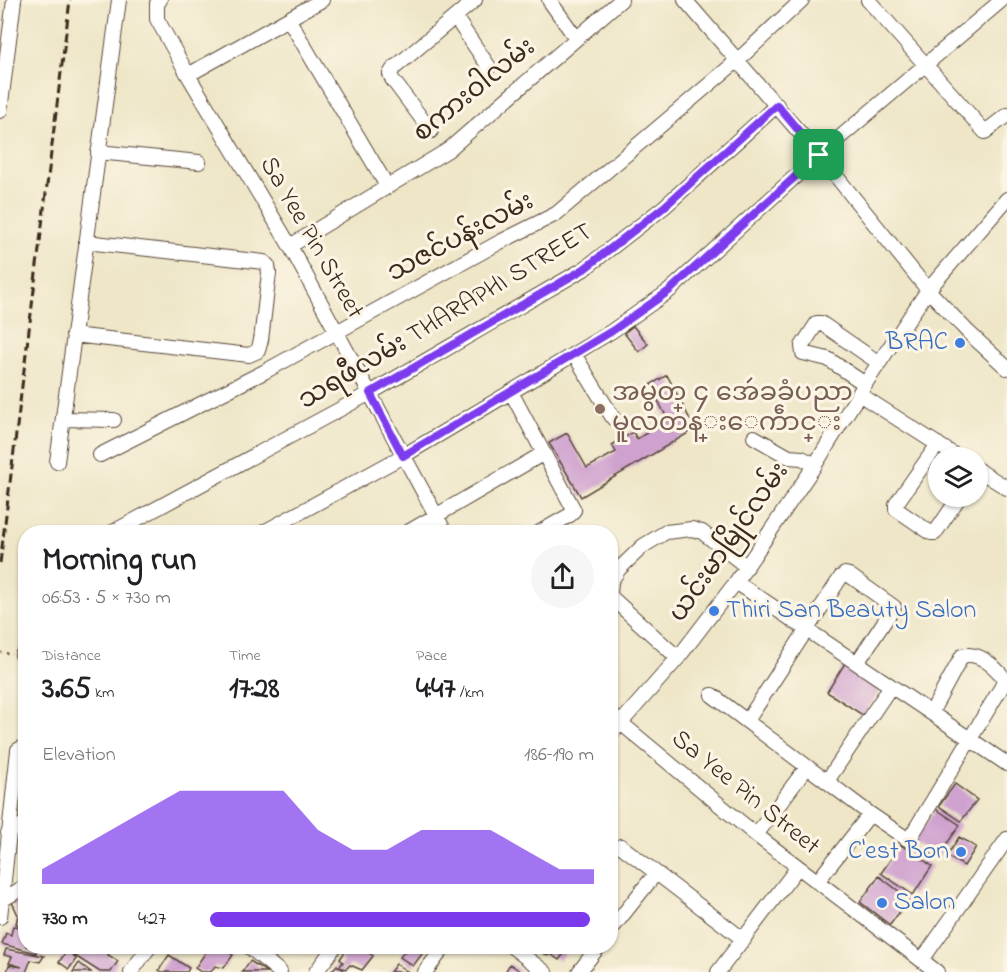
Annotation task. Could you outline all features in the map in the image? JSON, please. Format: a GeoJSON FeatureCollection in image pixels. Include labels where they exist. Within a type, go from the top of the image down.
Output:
{"type":"FeatureCollection","features":[{"type":"Feature","properties":{"kind":"street"},"geometry":{"type":"LineString","coordinates":[[0,111],[14,0]]}},
{"type":"Feature","properties":{"kind":"street"},"geometry":{"type":"LineString","coordinates":[[57,462],[119,0]]}},
{"type":"Feature","properties":{"kind":"street","name":"Sa Yee Pin Street"},"geometry":{"type":"LineString","coordinates":[[160,0],[157,3],[156,19],[290,246],[441,525]]}},
{"type":"Feature","properties":{"kind":"street"},"geometry":{"type":"LineString","coordinates":[[188,75],[322,0]]}},
{"type":"Feature","properties":{"kind":"street"},"geometry":{"type":"LineString","coordinates":[[431,131],[390,74],[475,0]]}},
{"type":"Feature","properties":{"kind":"street"},"geometry":{"type":"LineString","coordinates":[[549,0],[576,39]]}},
{"type":"Feature","properties":{"kind":"street","name":"စကားဝါလမ်း"},"geometry":{"type":"LineString","coordinates":[[290,246],[448,150],[621,0]]}},
{"type":"Feature","properties":{"kind":"street"},"geometry":{"type":"LineString","coordinates":[[685,0],[819,155],[928,290],[1007,368]]}},
{"type":"Feature","properties":{"kind":"street","name":"သဇင်ပန်းလမ်း"},"geometry":{"type":"LineString","coordinates":[[100,455],[264,372],[500,242],[556,214],[738,60],[802,0]]}},
{"type":"Feature","properties":{"kind":"street"},"geometry":{"type":"LineString","coordinates":[[868,0],[985,132],[1007,115]]}},
{"type":"Feature","properties":{"kind":"street"},"geometry":{"type":"LineString","coordinates":[[277,525],[403,456],[511,392],[612,331],[669,291],[819,155],[1002,0]]}},
{"type":"Feature","properties":{"kind":"street"},"geometry":{"type":"LineString","coordinates":[[455,17],[489,67]]}},
{"type":"Feature","properties":{"kind":"street"},"geometry":{"type":"LineString","coordinates":[[289,20],[387,186]]}},
{"type":"Feature","properties":{"kind":"street","name":"သရဖီလမ်း THARAPHI STREET"},"geometry":{"type":"LineString","coordinates":[[126,525],[370,393],[584,269],[664,207],[777,105]]}},
{"type":"Feature","properties":{"kind":"street"},"geometry":{"type":"LineString","coordinates":[[98,152],[199,162]]}},
{"type":"Feature","properties":{"kind":"street","name":"ယင်းမာမြိုင်လမ်း"},"geometry":{"type":"LineString","coordinates":[[618,716],[678,658],[736,582],[928,290],[1007,199]]}},
{"type":"Feature","properties":{"kind":"street"},"geometry":{"type":"LineString","coordinates":[[73,335],[249,355],[258,351],[261,340],[269,273],[268,266],[264,262],[86,242]]}},
{"type":"Feature","properties":{"kind":"street"},"geometry":{"type":"LineString","coordinates":[[879,363],[821,323],[817,323],[802,346],[803,353],[828,359],[862,389],[942,447]]}},
{"type":"Feature","properties":{"kind":"street"},"geometry":{"type":"LineString","coordinates":[[574,354],[613,418]]}},
{"type":"Feature","properties":{"kind":"street"},"geometry":{"type":"LineString","coordinates":[[511,392],[574,510],[570,515],[552,525]]}},
{"type":"Feature","properties":{"kind":"street"},"geometry":{"type":"LineString","coordinates":[[64,419],[114,420]]}},
{"type":"Feature","properties":{"kind":"street"},"geometry":{"type":"LineString","coordinates":[[754,437],[789,457],[802,458],[815,465]]}},
{"type":"Feature","properties":{"kind":"street"},"geometry":{"type":"LineString","coordinates":[[422,525],[544,453]]}},
{"type":"Feature","properties":{"kind":"street"},"geometry":{"type":"LineString","coordinates":[[928,458],[896,504],[896,509],[931,533],[936,533],[953,507]]}},
{"type":"Feature","properties":{"kind":"street"},"geometry":{"type":"LineString","coordinates":[[988,475],[1006,484]]}},
{"type":"Feature","properties":{"kind":"street"},"geometry":{"type":"LineString","coordinates":[[618,570],[643,546],[666,532],[692,529],[702,532],[747,567]]}},
{"type":"Feature","properties":{"kind":"street"},"geometry":{"type":"LineString","coordinates":[[747,721],[845,574],[894,607],[857,663]]}},
{"type":"Feature","properties":{"kind":"street"},"geometry":{"type":"LineString","coordinates":[[736,582],[1007,764]]}},
{"type":"Feature","properties":{"kind":"street"},"geometry":{"type":"LineString","coordinates":[[618,604],[678,658]]}},
{"type":"Feature","properties":{"kind":"street"},"geometry":{"type":"LineString","coordinates":[[712,695],[870,814],[907,839],[910,838],[970,740],[1001,688],[1004,678],[977,655],[970,653],[962,656],[931,713]]}},
{"type":"Feature","properties":{"kind":"street"},"geometry":{"type":"LineString","coordinates":[[827,781],[891,686]]}},
{"type":"Feature","properties":{"kind":"street","name":"Sa Yee Pin Street"},"geometry":{"type":"LineString","coordinates":[[618,720],[756,835],[937,972]]}},
{"type":"Feature","properties":{"kind":"street"},"geometry":{"type":"LineString","coordinates":[[756,835],[807,766]]}},
{"type":"Feature","properties":{"kind":"street"},"geometry":{"type":"LineString","coordinates":[[0,917],[8,833],[18,772]]}},
{"type":"Feature","properties":{"kind":"street"},"geometry":{"type":"LineString","coordinates":[[817,882],[870,814]]}},
{"type":"Feature","properties":{"kind":"street"},"geometry":{"type":"LineString","coordinates":[[8,833],[18,827]]}},
{"type":"Feature","properties":{"kind":"street"},"geometry":{"type":"LineString","coordinates":[[922,960],[1007,839]]}},
{"type":"Feature","properties":{"kind":"street"},"geometry":{"type":"LineString","coordinates":[[621,846],[744,940]]}},
{"type":"Feature","properties":{"kind":"street"},"geometry":{"type":"LineString","coordinates":[[718,972],[798,867]]}},
{"type":"Feature","properties":{"kind":"street"},"geometry":{"type":"LineString","coordinates":[[618,921],[656,873]]}},
{"type":"Feature","properties":{"kind":"street"},"geometry":{"type":"LineString","coordinates":[[2,900],[18,891]]}},
{"type":"Feature","properties":{"kind":"street"},"geometry":{"type":"LineString","coordinates":[[130,972],[144,954]]}},
{"type":"Feature","properties":{"kind":"street"},"geometry":{"type":"LineString","coordinates":[[260,954],[280,972]]}},
{"type":"Feature","properties":{"kind":"street"},"geometry":{"type":"LineString","coordinates":[[316,972],[328,954]]}},
{"type":"Feature","properties":{"kind":"street"},"geometry":{"type":"LineString","coordinates":[[425,972],[439,954]]}},
{"type":"Feature","properties":{"kind":"street"},"geometry":{"type":"LineString","coordinates":[[521,954],[545,972]]}},
{"type":"Feature","properties":{"kind":"street"},"geometry":{"type":"LineString","coordinates":[[579,972],[593,954]]}},
{"type":"Feature","properties":{"kind":"building"},"geometry":{"type":"Polygon","coordinates":[[[633,326],[648,344],[639,352],[624,333],[633,326]]]}},
{"type":"Feature","properties":{"kind":"building"},"geometry":{"type":"Polygon","coordinates":[[[667,375],[695,429],[581,497],[549,443],[567,433],[587,468],[616,452],[612,445],[633,432],[637,439],[668,420],[650,385],[667,375]]]}},
{"type":"Feature","properties":{"kind":"building"},"geometry":{"type":"Polygon","coordinates":[[[845,663],[882,687],[864,716],[827,692],[845,663]]]}},
{"type":"Feature","properties":{"kind":"building"},"geometry":{"type":"Polygon","coordinates":[[[955,784],[977,800],[961,821],[939,806],[955,784]]]}},
{"type":"Feature","properties":{"kind":"building"},"geometry":{"type":"Polygon","coordinates":[[[936,809],[960,825],[937,858],[913,841],[936,809]]]}},
{"type":"Feature","properties":{"kind":"building","name":"C'est Bon"},"geometry":{"type":"Polygon","coordinates":[[[959,837],[976,847],[964,866],[947,856],[959,837]]]}},
{"type":"Feature","properties":{"kind":"building"},"geometry":{"type":"Polygon","coordinates":[[[901,845],[932,866],[913,895],[881,873],[901,845]]]}},
{"type":"Feature","properties":{"kind":"building"},"geometry":{"type":"Polygon","coordinates":[[[879,876],[909,899],[890,925],[860,902],[879,876]]]}},
{"type":"Feature","properties":{"kind":"building"},"geometry":{"type":"Polygon","coordinates":[[[18,899],[18,915],[12,902],[18,899]]]}},
{"type":"Feature","properties":{"kind":"building"},"geometry":{"type":"Polygon","coordinates":[[[13,926],[18,927],[18,948],[2,944],[6,933],[11,935],[13,926]]]}},
{"type":"Feature","properties":{"kind":"building"},"geometry":{"type":"Polygon","coordinates":[[[6,949],[18,951],[18,954],[44,956],[40,962],[31,960],[26,972],[7,972],[9,965],[22,967],[9,963],[12,957],[4,955],[6,949]]]}},
{"type":"Feature","properties":{"kind":"building"},"geometry":{"type":"Polygon","coordinates":[[[65,954],[72,954],[76,959],[69,969],[59,962],[65,954]]]}},
{"type":"Feature","properties":{"kind":"building"},"geometry":{"type":"Polygon","coordinates":[[[72,954],[109,954],[118,961],[111,972],[100,972],[72,954]]]}},
{"type":"Feature","properties":{"kind":"building"},"geometry":{"type":"Polygon","coordinates":[[[205,954],[233,955],[224,968],[215,966],[211,972],[201,972],[195,968],[205,954]]]}},
{"type":"Feature","properties":{"kind":"building"},"geometry":{"type":"Polygon","coordinates":[[[343,954],[371,954],[373,956],[362,970],[350,965],[346,969],[339,967],[343,962],[340,959],[343,954]]]}},
{"type":"Feature","properties":{"kind":"building"},"geometry":{"type":"Polygon","coordinates":[[[402,954],[422,954],[413,966],[400,957],[402,954]]]}},
{"type":"Feature","properties":{"kind":"building"},"geometry":{"type":"Polygon","coordinates":[[[550,954],[564,954],[559,960],[550,954]]]}},
{"type":"Feature","properties":{"kind":"building"},"geometry":{"type":"Polygon","coordinates":[[[169,955],[189,968],[187,972],[159,970],[169,955]]]}},
{"type":"Feature","properties":{"kind":"building"},"geometry":{"type":"Polygon","coordinates":[[[250,961],[267,972],[242,972],[250,961]]]}},
{"type":"Feature","properties":{"kind":"building"},"geometry":{"type":"Polygon","coordinates":[[[79,963],[91,972],[73,972],[79,963]]]}},
{"type":"Feature","properties":{"kind":"building"},"geometry":{"type":"Polygon","coordinates":[[[396,964],[408,972],[390,972],[396,964]]]}},
{"type":"Feature","properties":{"kind":"building"},"geometry":{"type":"Polygon","coordinates":[[[510,964],[521,972],[505,972],[510,964]]]}},
{"type":"Feature","properties":{"kind":"building"},"geometry":{"type":"Polygon","coordinates":[[[337,965],[339,967],[346,972],[331,972],[337,965]]]}},
{"type":"Feature","properties":{"kind":"railway"},"geometry":{"type":"LineString","coordinates":[[0,563],[70,0]]}},
{"type":"Feature","properties":{"kind":"place","name":"BRAC"},"geometry":{"type":"Point","coordinates":[960,343]}},
{"type":"Feature","properties":{"kind":"place","name":"အမွတ္ ၄ အေဴခခံပညာ မူလတန္းေကဵာင္း"},"geometry":{"type":"Point","coordinates":[600,409]}},
{"type":"Feature","properties":{"kind":"place","name":"Thiri San Beauty Salon"},"geometry":{"type":"Point","coordinates":[714,611]}},
{"type":"Feature","properties":{"kind":"place","name":"C'est Bon"},"geometry":{"type":"Point","coordinates":[961,852]}},
{"type":"Feature","properties":{"kind":"place","name":"Salon"},"geometry":{"type":"Point","coordinates":[882,903]}},
{"type":"Feature","properties":{"kind":"route"},"geometry":{"type":"LineString","coordinates":[[777,105],[819,155],[669,291],[612,331],[403,456],[370,393],[584,269],[664,207],[777,105]]}}]}
